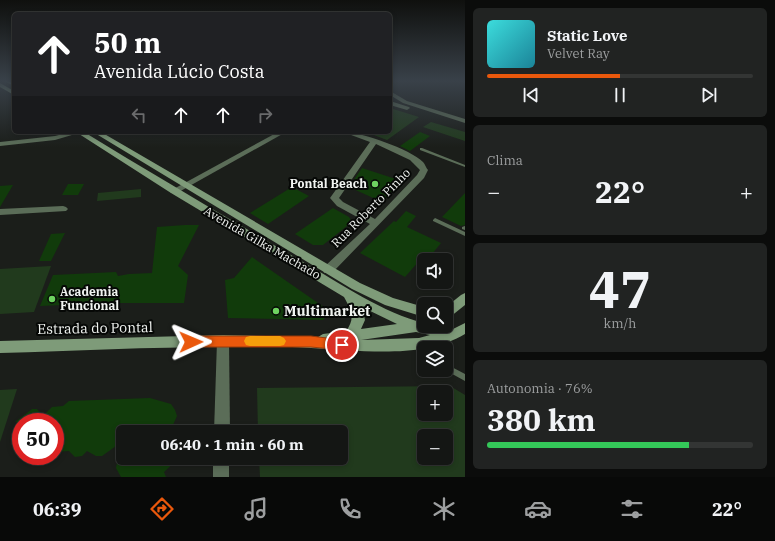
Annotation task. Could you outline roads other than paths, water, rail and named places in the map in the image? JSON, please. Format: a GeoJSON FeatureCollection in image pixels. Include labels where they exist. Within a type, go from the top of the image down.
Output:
{"type":"FeatureCollection","features":[{"type":"Feature","properties":{"kind":"street"},"geometry":{"type":"LineString","coordinates":[[392,103],[465,126]]}},
{"type":"Feature","properties":{"kind":"street"},"geometry":{"type":"LineString","coordinates":[[410,103],[465,121]]}},
{"type":"Feature","properties":{"kind":"street"},"geometry":{"type":"LineString","coordinates":[[0,144],[55,138],[71,134]]}},
{"type":"Feature","properties":{"kind":"street","name":"Avenida Gilka Machado"},"geometry":{"type":"LineString","coordinates":[[82,134],[174,192],[348,294],[387,314],[417,325]]}},
{"type":"Feature","properties":{"kind":"street","name":"Avenida Gilka Machado"},"geometry":{"type":"LineString","coordinates":[[99,134],[356,286],[384,301],[417,311]]}},
{"type":"Feature","properties":{"kind":"street"},"geometry":{"type":"LineString","coordinates":[[174,192],[279,134]]}},
{"type":"Feature","properties":{"kind":"street"},"geometry":{"type":"LineString","coordinates":[[352,134],[374,142],[334,198],[340,204],[376,223]]}},
{"type":"Feature","properties":{"kind":"street","name":"Rua Roberto Pinho"},"geometry":{"type":"LineString","coordinates":[[328,270],[376,223],[421,176],[424,170],[420,162],[408,155],[374,142]]}},
{"type":"Feature","properties":{"kind":"street"},"geometry":{"type":"LineString","coordinates":[[0,212],[63,209]]}},
{"type":"Feature","properties":{"kind":"street"},"geometry":{"type":"LineString","coordinates":[[348,294],[358,311],[360,320],[352,335]]}},
{"type":"Feature","properties":{"kind":"street"},"geometry":{"type":"LineString","coordinates":[[453,308],[465,298]]}},
{"type":"Feature","properties":{"kind":"street"},"geometry":{"type":"LineString","coordinates":[[311,342],[417,327]]}},
{"type":"Feature","properties":{"kind":"street"},"geometry":{"type":"LineString","coordinates":[[438,341],[465,328]]}},
{"type":"Feature","properties":{"kind":"street","name":"Avenida Gilka Machado"},"geometry":{"type":"LineString","coordinates":[[446,333],[453,335]]}},
{"type":"Feature","properties":{"kind":"street"},"geometry":{"type":"LineString","coordinates":[[222,425],[223,341]]}},
{"type":"Feature","properties":{"kind":"street","name":"Estrada do Pontal"},"geometry":{"type":"LineString","coordinates":[[0,347],[223,341],[311,342]]}},
{"type":"Feature","properties":{"kind":"street"},"geometry":{"type":"LineString","coordinates":[[311,342],[357,346],[417,347]]}},
{"type":"Feature","properties":{"kind":"street"},"geometry":{"type":"LineString","coordinates":[[220,477],[221,465]]}},
{"type":"Feature","properties":{"kind":"lane"},"geometry":{"type":"LineString","coordinates":[[421,149],[465,166]]}},
{"type":"Feature","properties":{"kind":"lane"},"geometry":{"type":"LineString","coordinates":[[435,220],[465,234]]}},
{"type":"Feature","properties":{"kind":"lane"},"geometry":{"type":"LineString","coordinates":[[453,371],[465,378]]}},
{"type":"Feature","properties":{"kind":"place","name":"Pontal Beach"},"geometry":{"type":"Point","coordinates":[375,184]}},
{"type":"Feature","properties":{"kind":"place","name":"Academia Funcional"},"geometry":{"type":"Point","coordinates":[52,299]}},
{"type":"Feature","properties":{"kind":"place","name":"Multimarket"},"geometry":{"type":"Point","coordinates":[276,311]}}]}
